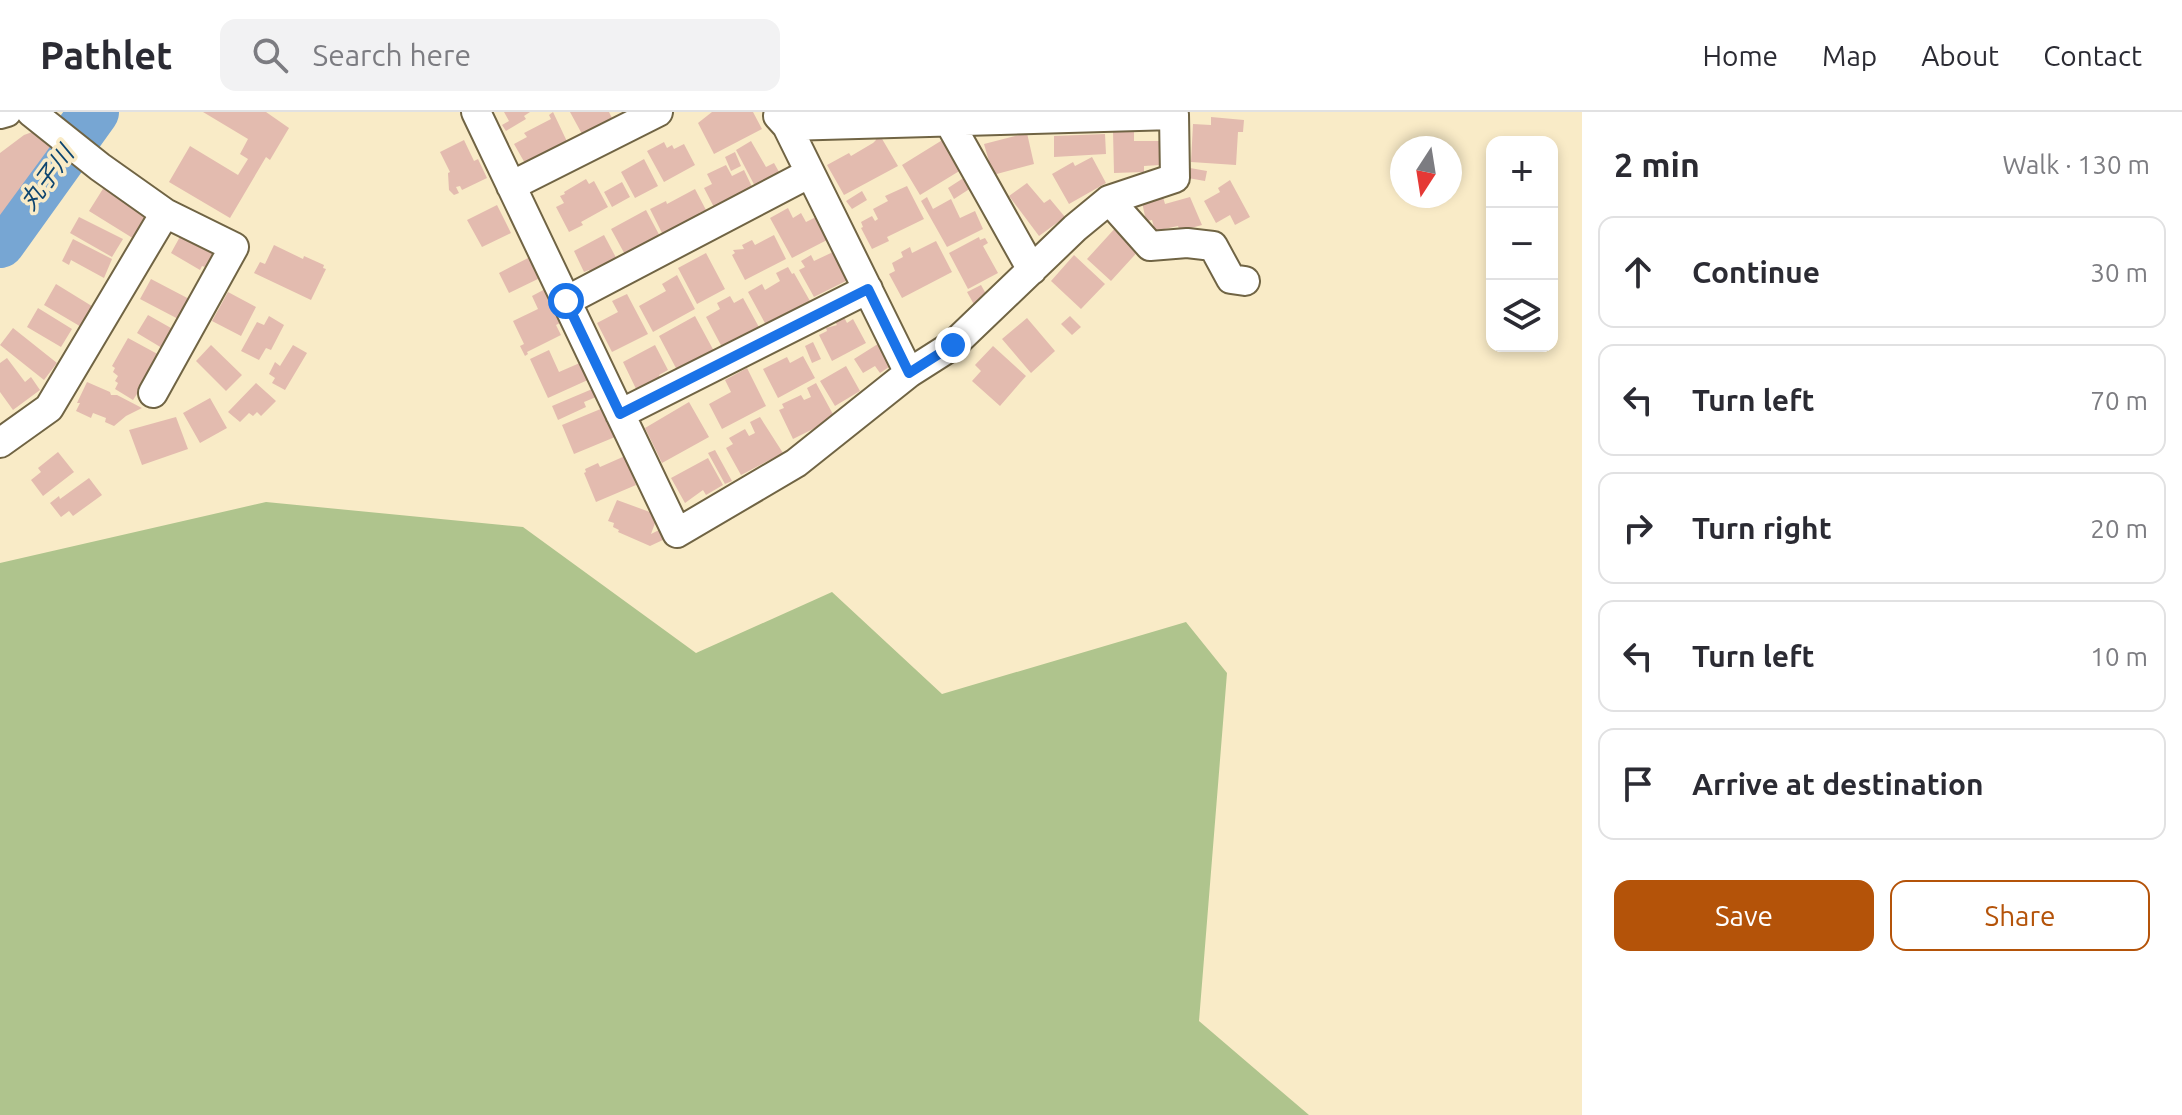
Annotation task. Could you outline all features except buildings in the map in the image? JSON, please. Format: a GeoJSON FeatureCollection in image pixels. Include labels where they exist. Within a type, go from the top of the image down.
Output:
{"type":"FeatureCollection","features":[{"type":"Feature","properties":{"kind":"street"},"geometry":{"type":"LineString","coordinates":[[0,114],[7,112]]}},
{"type":"Feature","properties":{"kind":"street"},"geometry":{"type":"LineString","coordinates":[[31,112],[165,213],[234,247],[153,393]]}},
{"type":"Feature","properties":{"kind":"street"},"geometry":{"type":"LineString","coordinates":[[476,112],[677,533],[796,463],[909,373],[953,345],[1075,228],[1109,200],[1175,178],[1174,115],[949,122],[781,119],[909,373]]}},
{"type":"Feature","properties":{"kind":"street"},"geometry":{"type":"LineString","coordinates":[[511,186],[658,112]]}},
{"type":"Feature","properties":{"kind":"street"},"geometry":{"type":"LineString","coordinates":[[949,122],[1032,270]]}},
{"type":"Feature","properties":{"kind":"street"},"geometry":{"type":"LineString","coordinates":[[566,301],[810,173]]}},
{"type":"Feature","properties":{"kind":"street"},"geometry":{"type":"LineString","coordinates":[[1109,200],[1150,246],[1187,243],[1213,246],[1231,279],[1245,281]]}},
{"type":"Feature","properties":{"kind":"street"},"geometry":{"type":"LineString","coordinates":[[0,443],[49,408],[165,213]]}},
{"type":"Feature","properties":{"kind":"street"},"geometry":{"type":"LineString","coordinates":[[620,414],[868,289]]}},
{"type":"Feature","properties":{"kind":"green space"},"geometry":{"type":"Polygon","coordinates":[[[266,502],[523,527],[696,653],[832,592],[942,694],[1186,622],[1227,673],[1199,1021],[1309,1115],[0,1115],[0,563],[266,502]]]}},
{"type":"Feature","properties":{"kind":"waterway","name":"丸子川"},"geometry":{"type":"LineString","coordinates":[[0,243],[94,112]]}},
{"type":"Feature","properties":{"kind":"route"},"geometry":{"type":"LineString","coordinates":[[566,301],[620,414],[868,289],[909,373],[953,345]]}}]}
